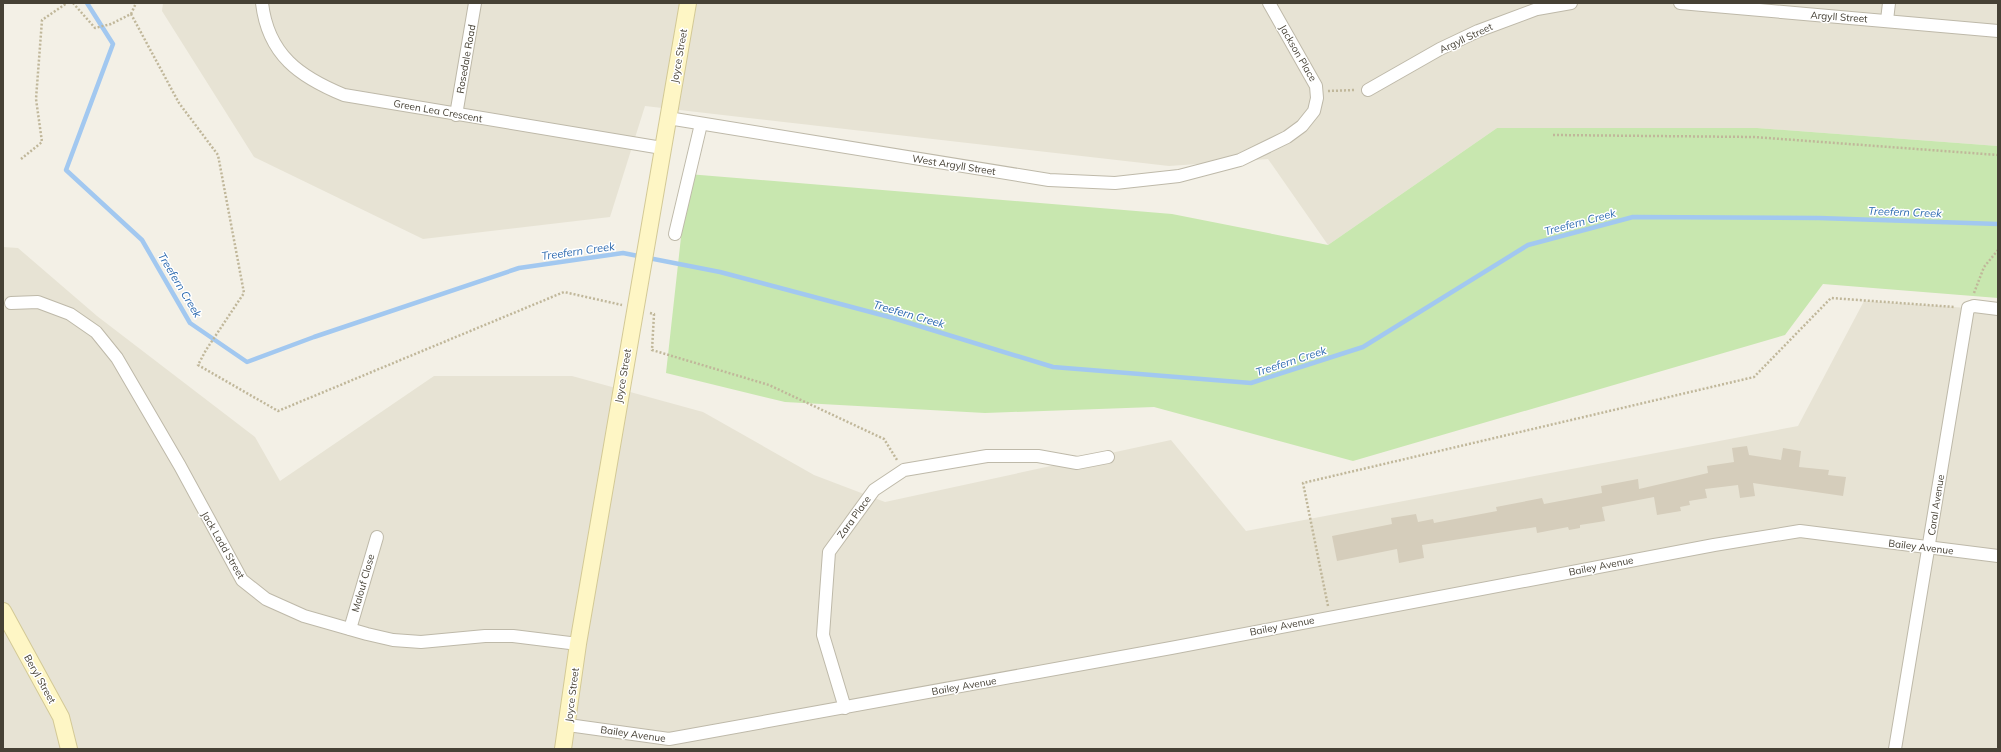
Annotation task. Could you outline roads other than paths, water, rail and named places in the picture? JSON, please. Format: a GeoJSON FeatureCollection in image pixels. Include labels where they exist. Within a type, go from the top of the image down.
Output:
{"type":"FeatureCollection","features":[{"type":"Feature","properties":{"kind":"street","name":"Green Lea Crescent"},"geometry":{"type":"LineString","coordinates":[[262,3],[264,19],[276,46],[293,67],[317,84],[344,95],[456,115],[662,148]]}},
{"type":"Feature","properties":{"kind":"street","name":"Rosedale Road"},"geometry":{"type":"LineString","coordinates":[[456,115],[475,3]]}},
{"type":"Feature","properties":{"kind":"street","name":"Joyce Street"},"geometry":{"type":"LineString","coordinates":[[563,749],[568,725],[578,644],[688,3]]}},
{"type":"Feature","properties":{"kind":"street","name":"Jackson Place"},"geometry":{"type":"LineString","coordinates":[[1240,160],[1288,137],[1296,131],[1314,111],[1318,91],[1269,3]]}},
{"type":"Feature","properties":{"kind":"street","name":"Argyll Street"},"geometry":{"type":"LineString","coordinates":[[1368,90],[1440,50],[1478,31],[1537,9],[1571,3]]}},
{"type":"Feature","properties":{"kind":"street","name":"Argyll Street"},"geometry":{"type":"LineString","coordinates":[[1680,3],[1887,20],[1998,31]]}},
{"type":"Feature","properties":{"kind":"street"},"geometry":{"type":"LineString","coordinates":[[1887,20],[1889,3]]}},
{"type":"Feature","properties":{"kind":"street","name":"West Argyll Street"},"geometry":{"type":"LineString","coordinates":[[668,118],[1049,180],[1115,183],[1179,176],[1240,160]]}},
{"type":"Feature","properties":{"kind":"street"},"geometry":{"type":"LineString","coordinates":[[675,234],[700,124]]}},
{"type":"Feature","properties":{"kind":"street","name":"Jack Ladd Street"},"geometry":{"type":"LineString","coordinates":[[11,303],[38,302],[70,314],[96,332],[117,358],[180,466],[242,580],[266,599],[304,616],[393,640],[421,642],[485,636],[513,636],[578,644]]}},
{"type":"Feature","properties":{"kind":"street","name":"Coral Avenue"},"geometry":{"type":"LineString","coordinates":[[1894,749],[1968,308],[1974,306],[1998,309]]}},
{"type":"Feature","properties":{"kind":"street","name":"Zara Place"},"geometry":{"type":"LineString","coordinates":[[845,708],[823,635],[828,552],[874,490],[904,470],[987,456],[1038,456],[1077,463],[1108,457]]}},
{"type":"Feature","properties":{"kind":"street","name":"Bailey Avenue"},"geometry":{"type":"LineString","coordinates":[[568,725],[669,739],[845,708],[1714,545],[1800,531],[1998,556]]}},
{"type":"Feature","properties":{"kind":"street","name":"Malouf Close"},"geometry":{"type":"LineString","coordinates":[[350,629],[377,537]]}},
{"type":"Feature","properties":{"kind":"street","name":"Beryl Street"},"geometry":{"type":"LineString","coordinates":[[3,611],[61,717],[70,749]]}},
{"type":"Feature","properties":{"kind":"waterway","name":"Treefern Creek"},"geometry":{"type":"LineString","coordinates":[[87,3],[113,44],[66,170],[142,240],[190,323],[247,362],[314,337],[519,268],[623,253],[720,272],[893,318],[1053,367],[1251,383],[1363,347],[1528,245],[1633,217],[1819,218],[1998,224]]}}]}
